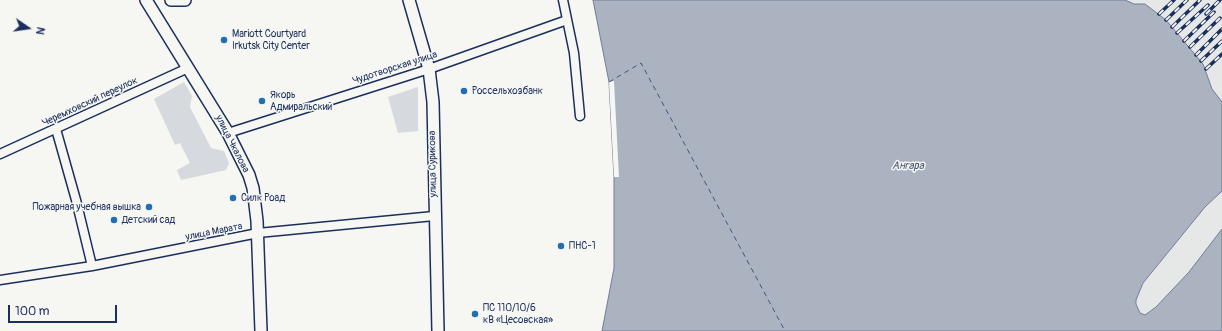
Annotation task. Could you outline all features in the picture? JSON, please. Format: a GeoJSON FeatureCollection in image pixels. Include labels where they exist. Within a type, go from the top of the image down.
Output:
{"type":"FeatureCollection","features":[{"type":"Feature","properties":{"kind":"main road","name":"улица Чкалова"},"geometry":{"type":"LineString","coordinates":[[146,0],[228,132],[253,188],[258,233],[261,331]]}},
{"type":"Feature","properties":{"kind":"main road"},"geometry":{"type":"LineString","coordinates":[[171,0],[185,0]]}},
{"type":"Feature","properties":{"kind":"main road","name":"улица Сурикова"},"geometry":{"type":"LineString","coordinates":[[409,0],[429,69],[432,102],[438,331]]}},
{"type":"Feature","properties":{"kind":"street"},"geometry":{"type":"LineString","coordinates":[[563,0],[574,53],[580,116]]}},
{"type":"Feature","properties":{"kind":"street","name":"Чудотворская улица"},"geometry":{"type":"LineString","coordinates":[[228,132],[429,69],[567,20]]}},
{"type":"Feature","properties":{"kind":"street","name":"Черемховский переулок"},"geometry":{"type":"LineString","coordinates":[[0,154],[188,68]]}},
{"type":"Feature","properties":{"kind":"street"},"geometry":{"type":"LineString","coordinates":[[56,129],[92,266]]}},
{"type":"Feature","properties":{"kind":"street","name":"улица Марата"},"geometry":{"type":"LineString","coordinates":[[0,280],[92,266],[258,233],[434,216]]}},
{"type":"Feature","properties":{"kind":"shaded area"},"geometry":{"type":"Polygon","coordinates":[[[1125,0],[1222,0],[1222,102],[1212,89],[1203,64],[1166,20],[1145,4],[1134,4],[1125,0]]]}},
{"type":"Feature","properties":{"kind":"shaded area"},"geometry":{"type":"Polygon","coordinates":[[[184,82],[192,96],[190,107],[211,148],[224,151],[229,163],[226,170],[181,180],[177,170],[190,163],[180,143],[175,145],[154,99],[184,82]]]}},
{"type":"Feature","properties":{"kind":"shaded area"},"geometry":{"type":"Polygon","coordinates":[[[418,87],[418,131],[398,133],[388,97],[418,87]]]}},
{"type":"Feature","properties":{"kind":"shaded area"},"geometry":{"type":"Polygon","coordinates":[[[1222,191],[1222,229],[1189,272],[1156,307],[1145,315],[1140,313],[1136,300],[1143,283],[1205,207],[1222,191]]]}},
{"type":"Feature","properties":{"kind":"water","name":"Ангара"},"geometry":{"type":"Polygon","coordinates":[[[593,0],[1125,0],[1134,4],[1145,4],[1166,20],[1203,64],[1212,89],[1222,102],[1222,191],[1205,207],[1143,283],[1136,300],[1136,304],[1140,313],[1145,315],[1156,307],[1189,272],[1222,229],[1222,331],[602,331],[614,268],[614,177],[609,82],[593,0]]]}},
{"type":"Feature","properties":{"kind":"pier"},"geometry":{"type":"Polygon","coordinates":[[[614,81],[619,177],[614,177],[609,82],[614,81]]]}},
{"type":"Feature","properties":{"kind":"ferry route"},"geometry":{"type":"LineString","coordinates":[[609,82],[641,63],[785,331]]}},
{"type":"Feature","properties":{"kind":"railway"},"geometry":{"type":"LineString","coordinates":[[1159,14],[1174,0]]}},
{"type":"Feature","properties":{"kind":"railway"},"geometry":{"type":"LineString","coordinates":[[1166,20],[1187,0]]}},
{"type":"Feature","properties":{"kind":"railway"},"geometry":{"type":"LineString","coordinates":[[1172,27],[1200,0]]}},
{"type":"Feature","properties":{"kind":"railway"},"geometry":{"type":"LineString","coordinates":[[1206,14],[1220,0]]}},
{"type":"Feature","properties":{"kind":"railway"},"geometry":{"type":"LineString","coordinates":[[1177,33],[1208,5]]}},
{"type":"Feature","properties":{"kind":"railway"},"geometry":{"type":"LineString","coordinates":[[1184,41],[1214,12]]}},
{"type":"Feature","properties":{"kind":"railway"},"geometry":{"type":"LineString","coordinates":[[1190,47],[1220,18]]}},
{"type":"Feature","properties":{"kind":"railway"},"geometry":{"type":"LineString","coordinates":[[1196,55],[1222,29]]}},
{"type":"Feature","properties":{"kind":"railway"},"geometry":{"type":"LineString","coordinates":[[1201,61],[1222,41]]}},
{"type":"Feature","properties":{"kind":"railway"},"geometry":{"type":"LineString","coordinates":[[1206,69],[1222,54]]}},
{"type":"Feature","properties":{"kind":"place","name":"Mariott Courtyard Irkutsk City Center"},"geometry":{"type":"Point","coordinates":[224,40]}},
{"type":"Feature","properties":{"kind":"place","name":"Россельхозбанк"},"geometry":{"type":"Point","coordinates":[464,91]}},
{"type":"Feature","properties":{"kind":"place","name":"Якорь Адмиральский"},"geometry":{"type":"Point","coordinates":[262,101]}},
{"type":"Feature","properties":{"kind":"place","name":"Силк Роад"},"geometry":{"type":"Point","coordinates":[233,198]}},
{"type":"Feature","properties":{"kind":"place","name":"Пожарная учебная вышка"},"geometry":{"type":"Point","coordinates":[149,207]}},
{"type":"Feature","properties":{"kind":"place","name":"Детский сад"},"geometry":{"type":"Point","coordinates":[114,220]}},
{"type":"Feature","properties":{"kind":"place","name":"ПНС-1"},"geometry":{"type":"Point","coordinates":[561,246]}},
{"type":"Feature","properties":{"kind":"place","name":"ПС 110/10/6 кВ «Цесовская»"},"geometry":{"type":"Point","coordinates":[475,314]}}]}
